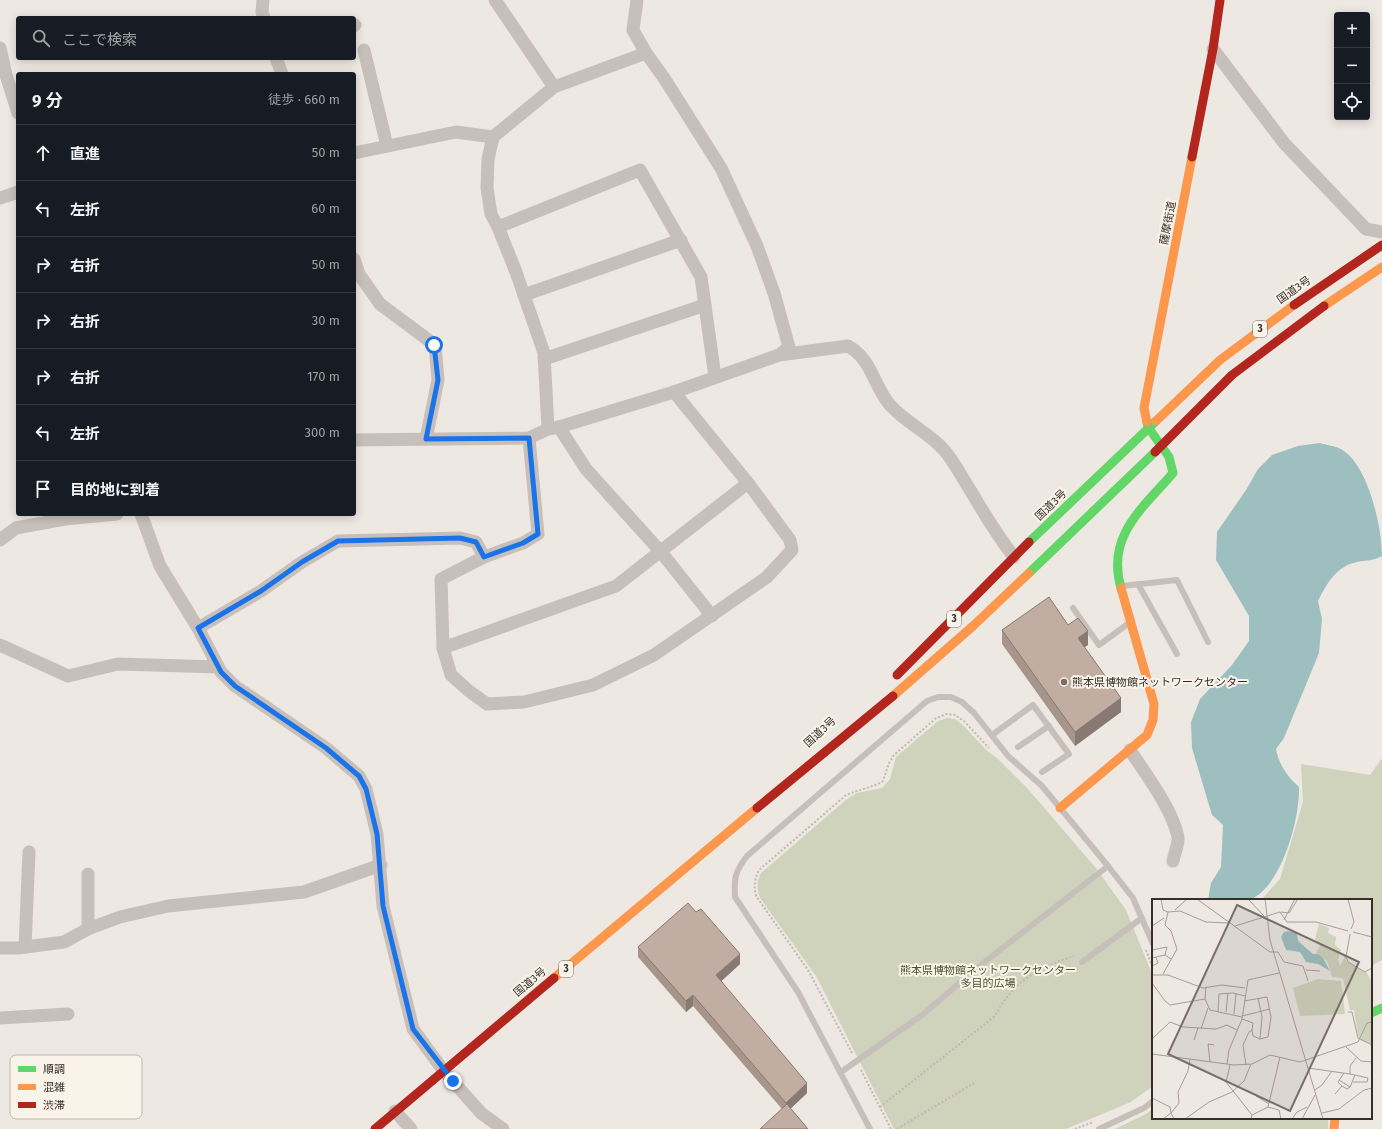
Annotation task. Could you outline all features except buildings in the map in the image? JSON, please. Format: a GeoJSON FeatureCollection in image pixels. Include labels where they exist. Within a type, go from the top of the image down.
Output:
{"type":"FeatureCollection","features":[{"type":"Feature","properties":{"kind":"main road","name":"薩摩街道"},"geometry":{"type":"LineString","coordinates":[[1060,808],[1147,735],[1153,725],[1155,714],[1154,704],[1117,576],[1116,557],[1120,542],[1128,528],[1172,473],[1169,457],[1148,427],[1144,408],[1214,49],[1220,0]]}},
{"type":"Feature","properties":{"kind":"main road","name":"国道3号"},"geometry":{"type":"LineString","coordinates":[[889,682],[1148,427],[1220,360],[1277,316],[1382,245]]}},
{"type":"Feature","properties":{"kind":"main road","name":"国道3号"},"geometry":{"type":"LineString","coordinates":[[375,1129],[443,1070],[757,808],[862,723],[973,626],[1161,446],[1232,375],[1341,293],[1382,267]]}},
{"type":"Feature","properties":{"kind":"main road","name":"国道3号"},"geometry":{"type":"LineString","coordinates":[[757,808],[860,710]]}},
{"type":"Feature","properties":{"kind":"main road"},"geometry":{"type":"LineString","coordinates":[[1372,1013],[1382,1008]]}},
{"type":"Feature","properties":{"kind":"main road"},"geometry":{"type":"LineString","coordinates":[[1334,1129],[1335,1119]]}},
{"type":"Feature","properties":{"kind":"street"},"geometry":{"type":"LineString","coordinates":[[263,0],[262,12],[263,16]]}},
{"type":"Feature","properties":{"kind":"street"},"geometry":{"type":"LineString","coordinates":[[495,0],[554,87]]}},
{"type":"Feature","properties":{"kind":"street"},"geometry":{"type":"LineString","coordinates":[[637,0],[634,30],[646,53],[664,78],[722,168],[757,246],[774,293],[789,347],[779,355]]}},
{"type":"Feature","properties":{"kind":"street"},"geometry":{"type":"LineString","coordinates":[[0,48],[6,75],[16,107]]}},
{"type":"Feature","properties":{"kind":"street"},"geometry":{"type":"LineString","coordinates":[[1214,49],[1284,143],[1366,228],[1382,232]]}},
{"type":"Feature","properties":{"kind":"street"},"geometry":{"type":"LineString","coordinates":[[364,50],[386,146]]}},
{"type":"Feature","properties":{"kind":"street"},"geometry":{"type":"LineString","coordinates":[[646,53],[554,87],[493,138],[488,159],[487,188],[490,214],[498,227],[544,353],[554,428],[586,469],[661,552],[712,616]]}},
{"type":"Feature","properties":{"kind":"street"},"geometry":{"type":"LineString","coordinates":[[277,60],[281,72]]}},
{"type":"Feature","properties":{"kind":"street"},"geometry":{"type":"LineString","coordinates":[[356,153],[456,132],[493,138]]}},
{"type":"Feature","properties":{"kind":"street"},"geometry":{"type":"LineString","coordinates":[[498,227],[640,170],[701,277],[715,377]]}},
{"type":"Feature","properties":{"kind":"street"},"geometry":{"type":"LineString","coordinates":[[0,198],[16,193]]}},
{"type":"Feature","properties":{"kind":"street"},"geometry":{"type":"LineString","coordinates":[[524,295],[680,240]]}},
{"type":"Feature","properties":{"kind":"street"},"geometry":{"type":"LineString","coordinates":[[357,275],[380,304],[434,345],[438,380],[426,439]]}},
{"type":"Feature","properties":{"kind":"street"},"geometry":{"type":"LineString","coordinates":[[544,359],[705,305]]}},
{"type":"Feature","properties":{"kind":"street"},"geometry":{"type":"LineString","coordinates":[[356,440],[529,438],[554,428],[674,392],[779,355],[848,346],[857,351],[875,376],[889,404],[904,420],[933,438],[946,451],[995,532],[1014,558]]}},
{"type":"Feature","properties":{"kind":"street"},"geometry":{"type":"LineString","coordinates":[[529,438],[538,534],[523,543],[484,557],[441,579],[443,648],[451,675],[487,704],[524,702],[593,685],[654,655],[767,577],[792,550],[790,540],[748,483],[674,392]]}},
{"type":"Feature","properties":{"kind":"street"},"geometry":{"type":"LineString","coordinates":[[443,648],[616,586],[748,483]]}},
{"type":"Feature","properties":{"kind":"street"},"geometry":{"type":"LineString","coordinates":[[0,540],[16,528],[100,516]]}},
{"type":"Feature","properties":{"kind":"street"},"geometry":{"type":"LineString","coordinates":[[142,516],[160,566],[198,628],[218,667],[235,686],[326,748],[359,776],[366,789],[377,834],[381,865],[384,914],[413,1029],[443,1070],[481,1113],[503,1129]]}},
{"type":"Feature","properties":{"kind":"street"},"geometry":{"type":"LineString","coordinates":[[198,628],[261,591],[302,562],[338,541],[460,538],[476,542],[484,557]]}},
{"type":"Feature","properties":{"kind":"street"},"geometry":{"type":"LineString","coordinates":[[0,645],[68,676],[118,664],[218,667]]}},
{"type":"Feature","properties":{"kind":"street"},"geometry":{"type":"LineString","coordinates":[[1130,750],[1150,780],[1172,822],[1178,838],[1173,861]]}},
{"type":"Feature","properties":{"kind":"street"},"geometry":{"type":"LineString","coordinates":[[25,947],[29,852]]}},
{"type":"Feature","properties":{"kind":"street"},"geometry":{"type":"LineString","coordinates":[[0,948],[25,947],[64,942],[88,929],[120,917],[168,906],[304,892],[381,865]]}},
{"type":"Feature","properties":{"kind":"street"},"geometry":{"type":"LineString","coordinates":[[88,874],[88,929]]}},
{"type":"Feature","properties":{"kind":"street"},"geometry":{"type":"LineString","coordinates":[[0,1018],[68,1014]]}},
{"type":"Feature","properties":{"kind":"street"},"geometry":{"type":"LineString","coordinates":[[395,1112],[411,1129]]}},
{"type":"Feature","properties":{"kind":"lane"},"geometry":{"type":"LineString","coordinates":[[1120,586],[1178,580],[1208,642]]}},
{"type":"Feature","properties":{"kind":"lane"},"geometry":{"type":"LineString","coordinates":[[1138,584],[1177,654]]}},
{"type":"Feature","properties":{"kind":"lane"},"geometry":{"type":"LineString","coordinates":[[1074,608],[1099,645],[1130,622]]}},
{"type":"Feature","properties":{"kind":"lane"},"geometry":{"type":"LineString","coordinates":[[870,1129],[798,992],[735,897],[735,883],[737,869],[747,856],[927,701],[938,697],[951,697],[962,702],[974,713],[1008,756],[1042,786],[1133,898],[1152,942]]}},
{"type":"Feature","properties":{"kind":"lane"},"geometry":{"type":"LineString","coordinates":[[992,735],[1034,705],[1069,754],[1042,772]]}},
{"type":"Feature","properties":{"kind":"lane"},"geometry":{"type":"LineString","coordinates":[[1018,747],[1049,726]]}},
{"type":"Feature","properties":{"kind":"lane"},"geometry":{"type":"LineString","coordinates":[[841,1072],[922,1015],[982,964],[1108,866]]}},
{"type":"Feature","properties":{"kind":"lane"},"geometry":{"type":"LineString","coordinates":[[1082,962],[1142,918]]}},
{"type":"Feature","properties":{"kind":"lane"},"geometry":{"type":"LineString","coordinates":[[1099,1129],[1144,1108],[1152,1102]]}},
{"type":"Feature","properties":{"kind":"path"},"geometry":{"type":"LineString","coordinates":[[891,1129],[808,970],[756,896],[754,886],[755,878],[759,870],[845,796],[855,790],[877,785],[883,781],[889,763],[894,755],[935,719],[946,714],[955,715],[965,722],[985,745],[994,752]]}},
{"type":"Feature","properties":{"kind":"path"},"geometry":{"type":"LineString","coordinates":[[1145,949],[1152,966]]}},
{"type":"Feature","properties":{"kind":"path"},"geometry":{"type":"LineString","coordinates":[[880,1107],[995,1016],[1002,1001],[1031,973],[1049,964],[1074,956]]}},
{"type":"Feature","properties":{"kind":"path"},"geometry":{"type":"LineString","coordinates":[[897,1129],[974,1083]]}},
{"type":"Feature","properties":{"kind":"green space","name":"熊本県博物館ネットワークセンター 多目的広場"},"geometry":{"type":"Polygon","coordinates":[[[947,718],[955,719],[964,726],[986,750],[998,759],[1028,789],[1096,868],[1126,910],[1152,974],[1152,1087],[1131,1102],[1066,1129],[894,1129],[816,976],[760,898],[758,891],[758,880],[761,873],[847,799],[857,793],[882,788],[890,779],[896,757],[938,721],[947,718]]]}},
{"type":"Feature","properties":{"kind":"green space"},"geometry":{"type":"Polygon","coordinates":[[[1382,758],[1382,960],[1372,965],[1372,899],[1262,899],[1280,879],[1303,802],[1301,764],[1370,775],[1382,758]]]}},
{"type":"Feature","properties":{"kind":"green space"},"geometry":{"type":"Polygon","coordinates":[[[1152,1110],[1152,1119],[1328,1119],[1328,1129],[1115,1129],[1152,1110]]]}},
{"type":"Feature","properties":{"kind":"water"},"geometry":{"type":"Polygon","coordinates":[[[1320,443],[1341,449],[1351,457],[1359,468],[1372,497],[1379,529],[1382,556],[1373,560],[1350,564],[1338,571],[1325,588],[1318,601],[1322,619],[1319,653],[1284,738],[1276,749],[1284,770],[1299,787],[1296,816],[1292,833],[1280,866],[1272,880],[1262,892],[1251,899],[1208,899],[1211,883],[1221,867],[1223,825],[1212,815],[1192,748],[1191,722],[1200,699],[1232,665],[1249,641],[1249,616],[1216,560],[1217,532],[1246,490],[1258,469],[1272,455],[1298,446],[1320,443]]]}},
{"type":"Feature","properties":{"kind":"traffic: fast"},"geometry":{"type":"LineString","coordinates":[[1029,542],[1156,421]]}},
{"type":"Feature","properties":{"kind":"traffic: fast"},"geometry":{"type":"LineString","coordinates":[[1121,588],[1118,570],[1118,553],[1123,538],[1139,511],[1173,473],[1169,457],[1148,427],[1147,422]]}},
{"type":"Feature","properties":{"kind":"traffic: fast"},"geometry":{"type":"LineString","coordinates":[[1029,573],[1155,452]]}},
{"type":"Feature","properties":{"kind":"traffic: fast"},"geometry":{"type":"LineString","coordinates":[[1372,1013],[1382,1008]]}},
{"type":"Feature","properties":{"kind":"traffic: slow"},"geometry":{"type":"LineString","coordinates":[[1147,422],[1144,408],[1192,157]]}},
{"type":"Feature","properties":{"kind":"traffic: slow"},"geometry":{"type":"LineString","coordinates":[[1324,306],[1382,267]]}},
{"type":"Feature","properties":{"kind":"traffic: slow"},"geometry":{"type":"LineString","coordinates":[[1156,421],[1220,360],[1294,305]]}},
{"type":"Feature","properties":{"kind":"traffic: slow"},"geometry":{"type":"LineString","coordinates":[[893,696],[973,626],[1029,573]]}},
{"type":"Feature","properties":{"kind":"traffic: slow"},"geometry":{"type":"LineString","coordinates":[[1060,808],[1147,735],[1153,720],[1154,704],[1121,588]]}},
{"type":"Feature","properties":{"kind":"traffic: slow"},"geometry":{"type":"LineString","coordinates":[[554,978],[757,808]]}},
{"type":"Feature","properties":{"kind":"traffic: slow"},"geometry":{"type":"LineString","coordinates":[[1334,1129],[1335,1119]]}},
{"type":"Feature","properties":{"kind":"traffic: jam"},"geometry":{"type":"LineString","coordinates":[[1192,157],[1213,49],[1220,0]]}},
{"type":"Feature","properties":{"kind":"traffic: jam"},"geometry":{"type":"LineString","coordinates":[[1294,305],[1382,245]]}},
{"type":"Feature","properties":{"kind":"traffic: jam"},"geometry":{"type":"LineString","coordinates":[[1155,452],[1232,375],[1324,306]]}},
{"type":"Feature","properties":{"kind":"traffic: jam"},"geometry":{"type":"LineString","coordinates":[[897,675],[1029,542]]}},
{"type":"Feature","properties":{"kind":"traffic: jam"},"geometry":{"type":"LineString","coordinates":[[757,808],[893,696]]}},
{"type":"Feature","properties":{"kind":"traffic: jam"},"geometry":{"type":"LineString","coordinates":[[375,1129],[554,978]]}},
{"type":"Feature","properties":{"kind":"place","name":"熊本県博物館ネットワークセンター"},"geometry":{"type":"Point","coordinates":[1064,682]}},
{"type":"Feature","properties":{"kind":"route"},"geometry":{"type":"LineString","coordinates":[[434,345],[438,380],[426,439],[529,438],[538,534],[523,543],[484,557],[476,542],[460,538],[338,541],[302,562],[261,591],[198,628],[221,672],[235,686],[326,748],[359,776],[366,789],[377,834],[381,865],[383,906],[387,930],[400,972],[413,1029],[443,1070],[453,1081]]}}]}
